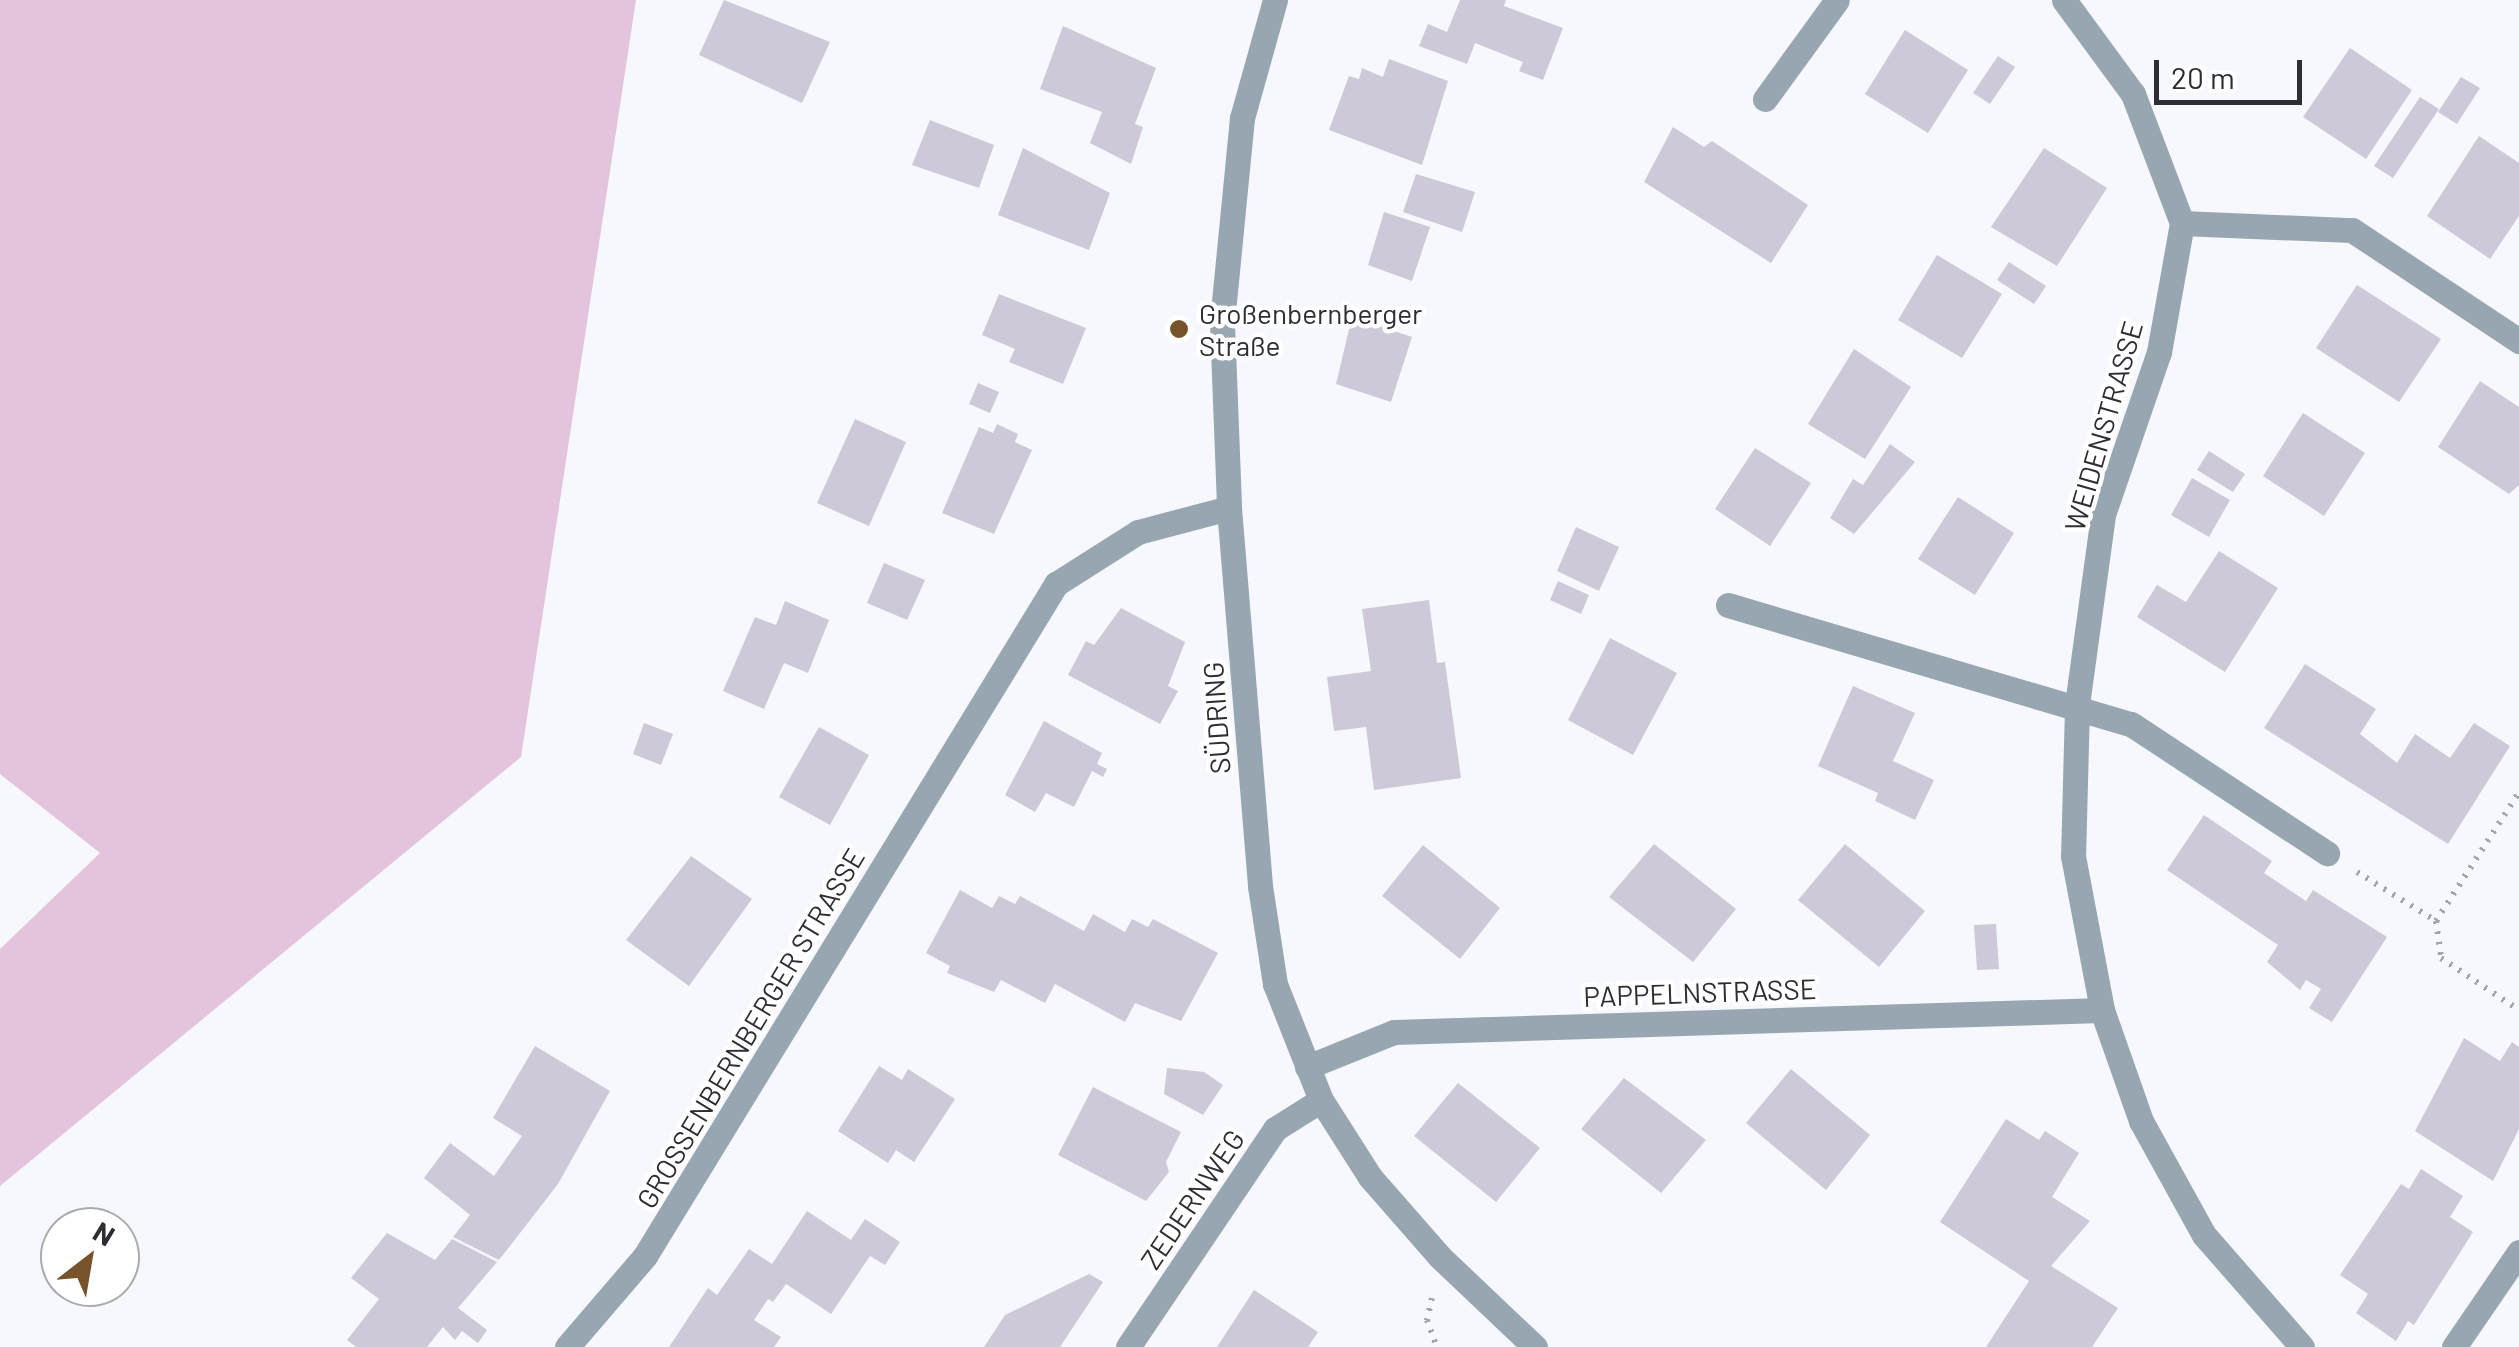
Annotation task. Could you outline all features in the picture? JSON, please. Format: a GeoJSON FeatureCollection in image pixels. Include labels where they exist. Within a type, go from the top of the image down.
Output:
{"type":"FeatureCollection","features":[{"type":"Feature","properties":{"kind":"street","name":"SÜDRING"},"geometry":{"type":"LineString","coordinates":[[1275,0],[1242,118],[1222,322],[1229,508],[1260,886],[1275,984],[1322,1100],[1370,1177],[1440,1257],[1534,1347]]}},
{"type":"Feature","properties":{"kind":"street"},"geometry":{"type":"LineString","coordinates":[[1765,99],[1837,0]]}},
{"type":"Feature","properties":{"kind":"street"},"geometry":{"type":"LineString","coordinates":[[2064,0],[2133,94],[2182,223],[2352,230],[2519,341]]}},
{"type":"Feature","properties":{"kind":"street","name":"WEIDENSTRASSE"},"geometry":{"type":"LineString","coordinates":[[2182,223],[2159,352],[2102,515],[2078,706],[2073,856],[2102,1010],[2142,1121],[2204,1235],[2302,1347]]}},
{"type":"Feature","properties":{"kind":"street","name":"GROSSENBERNBERGER STRASSE"},"geometry":{"type":"LineString","coordinates":[[566,1347],[645,1256],[1056,584],[1138,532],[1229,508]]}},
{"type":"Feature","properties":{"kind":"street"},"geometry":{"type":"LineString","coordinates":[[1728,605],[2131,724],[2327,853]]}},
{"type":"Feature","properties":{"kind":"street","name":"PAPPELNSTRASSE"},"geometry":{"type":"LineString","coordinates":[[1307,1067],[1394,1032],[2102,1010]]}},
{"type":"Feature","properties":{"kind":"street","name":"ZEDERNWEG"},"geometry":{"type":"LineString","coordinates":[[1128,1347],[1275,1130],[1322,1100]]}},
{"type":"Feature","properties":{"kind":"street"},"geometry":{"type":"LineString","coordinates":[[2454,1347],[2519,1252]]}},
{"type":"Feature","properties":{"kind":"path"},"geometry":{"type":"LineString","coordinates":[[2519,792],[2436,921],[2441,958],[2519,1010]]}},
{"type":"Feature","properties":{"kind":"path"},"geometry":{"type":"LineString","coordinates":[[2327,853],[2436,921]]}},
{"type":"Feature","properties":{"kind":"shaded area"},"geometry":{"type":"Polygon","coordinates":[[[0,0],[636,0],[521,757],[0,1186],[0,949],[100,853],[0,774],[0,0]]]}},
{"type":"Feature","properties":{"kind":"building"},"geometry":{"type":"Polygon","coordinates":[[[724,0],[830,42],[802,103],[699,55],[724,0]]]}},
{"type":"Feature","properties":{"kind":"building"},"geometry":{"type":"Polygon","coordinates":[[[1460,0],[1506,0],[1504,6],[1563,28],[1543,80],[1519,71],[1523,62],[1475,43],[1467,64],[1419,46],[1428,24],[1447,32],[1460,0]]]}},
{"type":"Feature","properties":{"kind":"building"},"geometry":{"type":"Polygon","coordinates":[[[1063,26],[1156,68],[1135,124],[1143,127],[1131,164],[1090,143],[1102,112],[1040,89],[1063,26]]]}},
{"type":"Feature","properties":{"kind":"building"},"geometry":{"type":"Polygon","coordinates":[[[1905,30],[1968,70],[1928,133],[1865,94],[1905,30]]]}},
{"type":"Feature","properties":{"kind":"building"},"geometry":{"type":"Polygon","coordinates":[[[2350,48],[2412,90],[2366,159],[2303,117],[2350,48]]]}},
{"type":"Feature","properties":{"kind":"building"},"geometry":{"type":"Polygon","coordinates":[[[1998,56],[2015,67],[1990,104],[1973,93],[1998,56]]]}},
{"type":"Feature","properties":{"kind":"building"},"geometry":{"type":"Polygon","coordinates":[[[1389,59],[1448,81],[1422,165],[1329,130],[1349,76],[1359,79],[1362,68],[1383,77],[1389,59]]]}},
{"type":"Feature","properties":{"kind":"building"},"geometry":{"type":"Polygon","coordinates":[[[2461,77],[2480,88],[2457,124],[2438,112],[2461,77]]]}},
{"type":"Feature","properties":{"kind":"building"},"geometry":{"type":"Polygon","coordinates":[[[2420,97],[2439,109],[2393,178],[2374,166],[2420,97]]]}},
{"type":"Feature","properties":{"kind":"building"},"geometry":{"type":"Polygon","coordinates":[[[930,120],[994,145],[979,188],[912,165],[930,120]]]}},
{"type":"Feature","properties":{"kind":"building"},"geometry":{"type":"Polygon","coordinates":[[[1673,127],[1704,147],[1712,141],[1808,205],[1771,263],[1644,182],[1673,127]]]}},
{"type":"Feature","properties":{"kind":"building"},"geometry":{"type":"Polygon","coordinates":[[[2479,136],[2519,163],[2519,216],[2490,259],[2427,216],[2479,136]]]}},
{"type":"Feature","properties":{"kind":"building"},"geometry":{"type":"Polygon","coordinates":[[[1023,148],[1110,193],[1089,250],[998,215],[1023,148]]]}},
{"type":"Feature","properties":{"kind":"building"},"geometry":{"type":"Polygon","coordinates":[[[2044,148],[2107,188],[2057,266],[1991,227],[2044,148]]]}},
{"type":"Feature","properties":{"kind":"building"},"geometry":{"type":"Polygon","coordinates":[[[1416,174],[1475,192],[1462,232],[1403,212],[1416,174]]]}},
{"type":"Feature","properties":{"kind":"building"},"geometry":{"type":"Polygon","coordinates":[[[1384,212],[1430,227],[1412,281],[1368,265],[1384,212]]]}},
{"type":"Feature","properties":{"kind":"building"},"geometry":{"type":"Polygon","coordinates":[[[1937,255],[2002,294],[1962,358],[1898,320],[1937,255]]]}},
{"type":"Feature","properties":{"kind":"building"},"geometry":{"type":"Polygon","coordinates":[[[2009,262],[2046,286],[2034,304],[1997,280],[2009,262]]]}},
{"type":"Feature","properties":{"kind":"building"},"geometry":{"type":"Polygon","coordinates":[[[2357,285],[2441,339],[2399,402],[2316,348],[2357,285]]]}},
{"type":"Feature","properties":{"kind":"building"},"geometry":{"type":"Polygon","coordinates":[[[999,294],[1086,328],[1063,384],[1009,362],[1015,349],[982,335],[999,294]]]}},
{"type":"Feature","properties":{"kind":"building"},"geometry":{"type":"Polygon","coordinates":[[[1352,317],[1412,337],[1391,402],[1336,384],[1352,317]]]}},
{"type":"Feature","properties":{"kind":"building"},"geometry":{"type":"Polygon","coordinates":[[[1854,349],[1911,387],[1865,459],[1808,424],[1854,349]]]}},
{"type":"Feature","properties":{"kind":"building"},"geometry":{"type":"Polygon","coordinates":[[[2480,381],[2519,407],[2519,485],[2509,494],[2438,447],[2480,381]]]}},
{"type":"Feature","properties":{"kind":"building"},"geometry":{"type":"Polygon","coordinates":[[[978,383],[999,392],[990,413],[969,404],[978,383]]]}},
{"type":"Feature","properties":{"kind":"building"},"geometry":{"type":"Polygon","coordinates":[[[2303,413],[2365,453],[2324,516],[2263,476],[2303,413]]]}},
{"type":"Feature","properties":{"kind":"building"},"geometry":{"type":"Polygon","coordinates":[[[855,419],[906,442],[869,526],[817,503],[855,419]]]}},
{"type":"Feature","properties":{"kind":"building"},"geometry":{"type":"Polygon","coordinates":[[[997,424],[1018,434],[1015,442],[1032,450],[994,534],[942,513],[979,427],[993,433],[997,424]]]}},
{"type":"Feature","properties":{"kind":"building"},"geometry":{"type":"Polygon","coordinates":[[[1890,444],[1915,462],[1854,534],[1830,518],[1853,479],[1863,485],[1890,444]]]}},
{"type":"Feature","properties":{"kind":"building"},"geometry":{"type":"Polygon","coordinates":[[[1755,448],[1811,483],[1770,546],[1715,509],[1755,448]]]}},
{"type":"Feature","properties":{"kind":"building"},"geometry":{"type":"Polygon","coordinates":[[[2209,451],[2245,474],[2233,492],[2197,470],[2209,451]]]}},
{"type":"Feature","properties":{"kind":"building"},"geometry":{"type":"Polygon","coordinates":[[[2192,478],[2230,500],[2209,537],[2171,515],[2192,478]]]}},
{"type":"Feature","properties":{"kind":"building"},"geometry":{"type":"Polygon","coordinates":[[[1958,497],[2014,533],[1975,595],[1918,559],[1958,497]]]}},
{"type":"Feature","properties":{"kind":"building"},"geometry":{"type":"Polygon","coordinates":[[[1576,527],[1619,547],[1599,591],[1557,571],[1576,527]]]}},
{"type":"Feature","properties":{"kind":"building"},"geometry":{"type":"Polygon","coordinates":[[[2219,551],[2278,588],[2225,672],[2137,617],[2157,585],[2186,602],[2219,551]]]}},
{"type":"Feature","properties":{"kind":"building"},"geometry":{"type":"Polygon","coordinates":[[[884,563],[925,580],[907,620],[867,603],[884,563]]]}},
{"type":"Feature","properties":{"kind":"building"},"geometry":{"type":"Polygon","coordinates":[[[1558,581],[1589,595],[1581,614],[1550,600],[1558,581]]]}},
{"type":"Feature","properties":{"kind":"building"},"geometry":{"type":"Polygon","coordinates":[[[1429,600],[1437,663],[1445,662],[1461,778],[1374,790],[1366,727],[1334,731],[1327,677],[1371,671],[1362,609],[1429,600]]]}},
{"type":"Feature","properties":{"kind":"building"},"geometry":{"type":"Polygon","coordinates":[[[785,601],[829,620],[808,673],[784,663],[764,709],[723,691],[755,617],[776,625],[785,601]]]}},
{"type":"Feature","properties":{"kind":"building"},"geometry":{"type":"Polygon","coordinates":[[[1121,608],[1185,642],[1168,686],[1178,691],[1160,724],[1068,675],[1086,641],[1094,645],[1121,608]]]}},
{"type":"Feature","properties":{"kind":"building"},"geometry":{"type":"Polygon","coordinates":[[[1610,638],[1677,673],[1633,755],[1568,720],[1610,638]]]}},
{"type":"Feature","properties":{"kind":"building"},"geometry":{"type":"Polygon","coordinates":[[[2305,664],[2376,709],[2360,734],[2397,763],[2415,734],[2450,758],[2474,723],[2510,746],[2448,844],[2264,728],[2305,664]]]}},
{"type":"Feature","properties":{"kind":"building"},"geometry":{"type":"Polygon","coordinates":[[[1853,686],[1915,713],[1893,761],[1934,780],[1915,820],[1875,801],[1878,793],[1818,766],[1853,686]]]}},
{"type":"Feature","properties":{"kind":"building"},"geometry":{"type":"Polygon","coordinates":[[[1044,721],[1102,753],[1097,764],[1107,769],[1103,777],[1092,771],[1074,807],[1046,793],[1035,812],[1005,795],[1044,721]]]}},
{"type":"Feature","properties":{"kind":"building"},"geometry":{"type":"Polygon","coordinates":[[[644,723],[673,734],[661,765],[633,754],[644,723]]]}},
{"type":"Feature","properties":{"kind":"building"},"geometry":{"type":"Polygon","coordinates":[[[819,727],[869,755],[830,825],[779,797],[819,727]]]}},
{"type":"Feature","properties":{"kind":"building"},"geometry":{"type":"Polygon","coordinates":[[[2204,815],[2272,861],[2264,873],[2306,901],[2313,890],[2387,937],[2332,1022],[2309,1008],[2321,989],[2306,980],[2300,990],[2267,962],[2278,945],[2167,870],[2204,815]]]}},
{"type":"Feature","properties":{"kind":"building"},"geometry":{"type":"Polygon","coordinates":[[[1654,844],[1736,909],[1693,962],[1609,897],[1654,844]]]}},
{"type":"Feature","properties":{"kind":"building"},"geometry":{"type":"Polygon","coordinates":[[[1845,844],[1925,911],[1879,967],[1798,900],[1845,844]]]}},
{"type":"Feature","properties":{"kind":"building"},"geometry":{"type":"Polygon","coordinates":[[[1423,845],[1500,908],[1460,959],[1382,896],[1423,845]]]}},
{"type":"Feature","properties":{"kind":"building"},"geometry":{"type":"Polygon","coordinates":[[[691,856],[752,899],[689,986],[626,940],[691,856]]]}},
{"type":"Feature","properties":{"kind":"building"},"geometry":{"type":"Polygon","coordinates":[[[960,890],[992,908],[999,896],[1015,904],[1020,896],[1084,931],[1093,914],[1125,932],[1132,919],[1148,927],[1153,919],[1218,953],[1181,1021],[1135,1003],[1125,1022],[1055,984],[1045,1003],[1001,980],[994,992],[947,973],[950,966],[926,953],[960,890]]]}},
{"type":"Feature","properties":{"kind":"building"},"geometry":{"type":"Polygon","coordinates":[[[1996,924],[1999,969],[1977,970],[1974,925],[1996,924]]]}},
{"type":"Feature","properties":{"kind":"building"},"geometry":{"type":"Polygon","coordinates":[[[2464,1038],[2500,1061],[2512,1042],[2519,1047],[2519,1129],[2493,1181],[2415,1131],[2464,1038]]]}},
{"type":"Feature","properties":{"kind":"building"},"geometry":{"type":"Polygon","coordinates":[[[535,1046],[610,1091],[558,1184],[499,1260],[453,1237],[470,1215],[424,1178],[450,1143],[494,1176],[522,1136],[493,1118],[535,1046]]]}},
{"type":"Feature","properties":{"kind":"building"},"geometry":{"type":"Polygon","coordinates":[[[879,1066],[902,1080],[908,1069],[955,1099],[914,1162],[896,1150],[888,1163],[838,1131],[879,1066]]]}},
{"type":"Feature","properties":{"kind":"building"},"geometry":{"type":"Polygon","coordinates":[[[1167,1068],[1204,1072],[1223,1085],[1203,1115],[1164,1094],[1167,1068]]]}},
{"type":"Feature","properties":{"kind":"building"},"geometry":{"type":"Polygon","coordinates":[[[1791,1069],[1870,1135],[1826,1190],[1746,1123],[1791,1069]]]}},
{"type":"Feature","properties":{"kind":"building"},"geometry":{"type":"Polygon","coordinates":[[[1624,1078],[1706,1140],[1661,1193],[1581,1129],[1624,1078]]]}},
{"type":"Feature","properties":{"kind":"building"},"geometry":{"type":"Polygon","coordinates":[[[1458,1083],[1540,1148],[1496,1202],[1414,1136],[1458,1083]]]}},
{"type":"Feature","properties":{"kind":"building"},"geometry":{"type":"Polygon","coordinates":[[[1093,1087],[1181,1132],[1166,1162],[1169,1172],[1146,1201],[1058,1155],[1093,1087]]]}},
{"type":"Feature","properties":{"kind":"building"},"geometry":{"type":"Polygon","coordinates":[[[2006,1119],[2039,1140],[2045,1131],[2079,1153],[2052,1197],[2090,1221],[2051,1266],[2118,1308],[2092,1347],[1986,1347],[2029,1281],[1940,1222],[2006,1119]]]}},
{"type":"Feature","properties":{"kind":"building"},"geometry":{"type":"Polygon","coordinates":[[[2421,1169],[2463,1196],[2450,1217],[2473,1232],[2414,1325],[2408,1321],[2396,1341],[2356,1313],[2368,1294],[2340,1275],[2401,1184],[2409,1189],[2421,1169]]]}},
{"type":"Feature","properties":{"kind":"building"},"geometry":{"type":"Polygon","coordinates":[[[807,1211],[851,1240],[865,1219],[900,1242],[885,1265],[870,1256],[831,1314],[786,1284],[773,1302],[768,1299],[754,1320],[781,1337],[774,1347],[669,1347],[708,1288],[717,1295],[749,1249],[772,1264],[807,1211]]]}},
{"type":"Feature","properties":{"kind":"building"},"geometry":{"type":"Polygon","coordinates":[[[387,1233],[435,1260],[452,1239],[497,1262],[458,1308],[487,1330],[478,1343],[462,1331],[455,1340],[443,1327],[427,1347],[356,1347],[347,1340],[379,1299],[351,1278],[387,1233]]]}},
{"type":"Feature","properties":{"kind":"building"},"geometry":{"type":"Polygon","coordinates":[[[1089,1274],[1103,1282],[1060,1347],[984,1347],[1005,1315],[1089,1274]]]}},
{"type":"Feature","properties":{"kind":"building"},"geometry":{"type":"Polygon","coordinates":[[[1254,1290],[1318,1332],[1308,1347],[1217,1347],[1254,1290]]]}},
{"type":"Feature","properties":{"kind":"place","name":"Großenbernberger Straße"},"geometry":{"type":"Point","coordinates":[1179,329]}}]}
